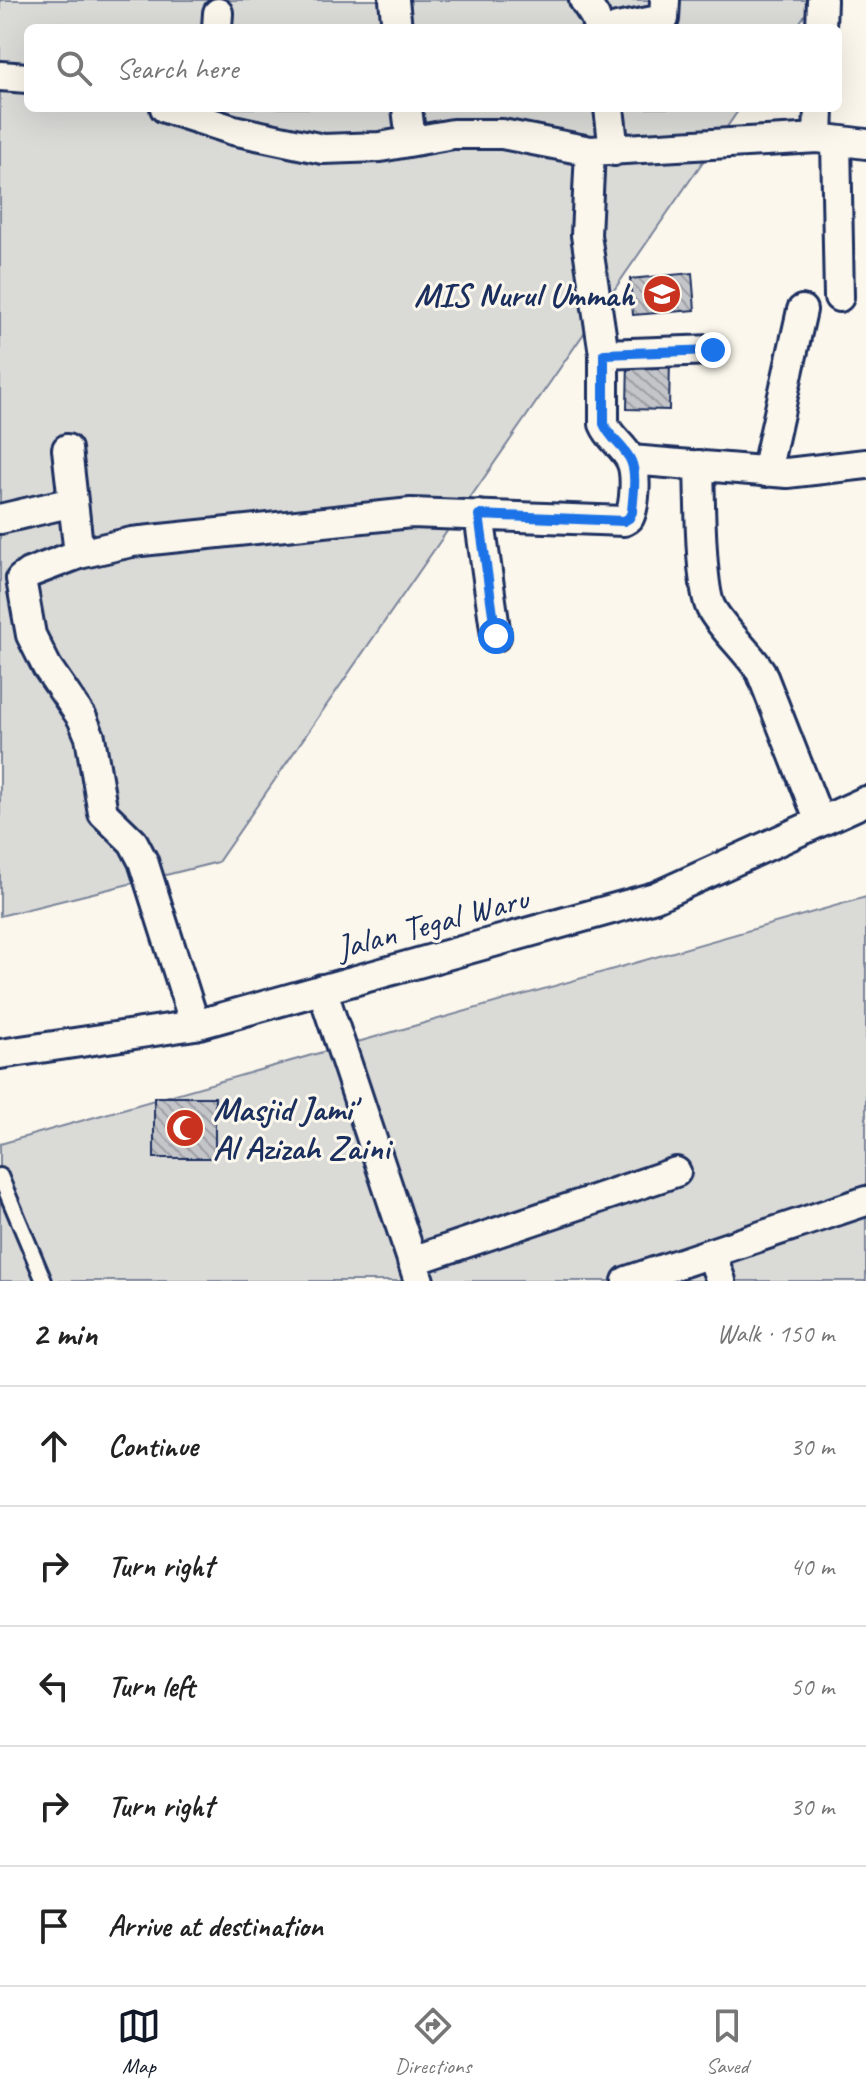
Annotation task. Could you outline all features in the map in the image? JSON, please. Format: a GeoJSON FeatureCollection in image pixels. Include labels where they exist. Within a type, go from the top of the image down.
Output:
{"type":"FeatureCollection","features":[{"type":"Feature","properties":{"kind":"street"},"geometry":{"type":"LineString","coordinates":[[394,0],[397,24]]}},
{"type":"Feature","properties":{"kind":"street"},"geometry":{"type":"LineString","coordinates":[[584,0],[597,24]]}},
{"type":"Feature","properties":{"kind":"street"},"geometry":{"type":"LineString","coordinates":[[638,24],[664,19],[665,0]]}},
{"type":"Feature","properties":{"kind":"street"},"geometry":{"type":"LineString","coordinates":[[821,24],[822,0]]}},
{"type":"Feature","properties":{"kind":"street"},"geometry":{"type":"LineString","coordinates":[[0,76],[24,78]]}},
{"type":"Feature","properties":{"kind":"street"},"geometry":{"type":"LineString","coordinates":[[408,112],[411,140]]}},
{"type":"Feature","properties":{"kind":"street"},"geometry":{"type":"LineString","coordinates":[[195,1025],[143,861],[133,842],[103,813],[86,727],[47,667],[31,635],[21,579],[79,554],[132,542],[411,513],[624,521],[629,518],[632,512],[631,460],[609,435],[604,424],[604,354],[586,235],[608,112]]}},
{"type":"Feature","properties":{"kind":"street"},"geometry":{"type":"LineString","coordinates":[[820,112],[827,140],[839,297]]}},
{"type":"Feature","properties":{"kind":"street"},"geometry":{"type":"LineString","coordinates":[[209,115],[323,149],[380,147],[453,134],[502,134],[602,151],[827,140],[866,144]]}},
{"type":"Feature","properties":{"kind":"street"},"geometry":{"type":"LineString","coordinates":[[766,472],[802,310]]}},
{"type":"Feature","properties":{"kind":"street"},"geometry":{"type":"LineString","coordinates":[[604,354],[713,350]]}},
{"type":"Feature","properties":{"kind":"street"},"geometry":{"type":"LineString","coordinates":[[67,449],[79,554]]}},
{"type":"Feature","properties":{"kind":"street"},"geometry":{"type":"LineString","coordinates":[[631,460],[798,474],[866,464]]}},
{"type":"Feature","properties":{"kind":"street"},"geometry":{"type":"LineString","coordinates":[[699,465],[705,586],[711,607],[761,672],[820,822]]}},
{"type":"Feature","properties":{"kind":"street"},"geometry":{"type":"LineString","coordinates":[[0,519],[73,502]]}},
{"type":"Feature","properties":{"kind":"street"},"geometry":{"type":"LineString","coordinates":[[479,515],[496,636]]}},
{"type":"Feature","properties":{"kind":"street","name":"Jalan Tegal Waru"},"geometry":{"type":"LineString","coordinates":[[0,1054],[195,1025],[655,897],[866,801]]}},
{"type":"Feature","properties":{"kind":"street"},"geometry":{"type":"LineString","coordinates":[[322,989],[415,1271],[676,1172]]}},
{"type":"Feature","properties":{"kind":"street"},"geometry":{"type":"LineString","coordinates":[[627,1281],[866,1201]]}},
{"type":"Feature","properties":{"kind":"street"},"geometry":{"type":"LineString","coordinates":[[711,1253],[721,1281]]}},
{"type":"Feature","properties":{"kind":"lane"},"geometry":{"type":"LineString","coordinates":[[0,1176],[44,1281]]}},
{"type":"Feature","properties":{"kind":"shaded area"},"geometry":{"type":"Polygon","coordinates":[[[0,0],[815,0],[799,24],[24,24],[24,112],[737,112],[218,862],[0,916],[0,0]]]}},
{"type":"Feature","properties":{"kind":"shaded area"},"geometry":{"type":"Polygon","coordinates":[[[866,897],[866,1281],[0,1281],[0,1144],[866,897]]]}},
{"type":"Feature","properties":{"kind":"building","name":"MIS Nurul Ummah"},"geometry":{"type":"Polygon","coordinates":[[[692,273],[695,310],[633,315],[630,279],[692,273]]]}},
{"type":"Feature","properties":{"kind":"building"},"geometry":{"type":"Polygon","coordinates":[[[628,358],[670,360],[669,410],[627,409],[628,358]]]}},
{"type":"Feature","properties":{"kind":"building","name":"Masjid Jami' Al Azizah Zaini"},"geometry":{"type":"Polygon","coordinates":[[[154,1097],[215,1097],[215,1158],[154,1158],[154,1097]]]}},
{"type":"Feature","properties":{"kind":"place","name":"MIS Nurul Ummah"},"geometry":{"type":"Point","coordinates":[662,294]}},
{"type":"Feature","properties":{"kind":"place","name":"Masjid Jami' Al Azizah Zaini"},"geometry":{"type":"Point","coordinates":[185,1128]}},
{"type":"Feature","properties":{"kind":"route"},"geometry":{"type":"LineString","coordinates":[[496,636],[479,515],[624,521],[629,518],[632,512],[633,472],[631,460],[609,435],[604,424],[604,354],[713,350]]}}]}
